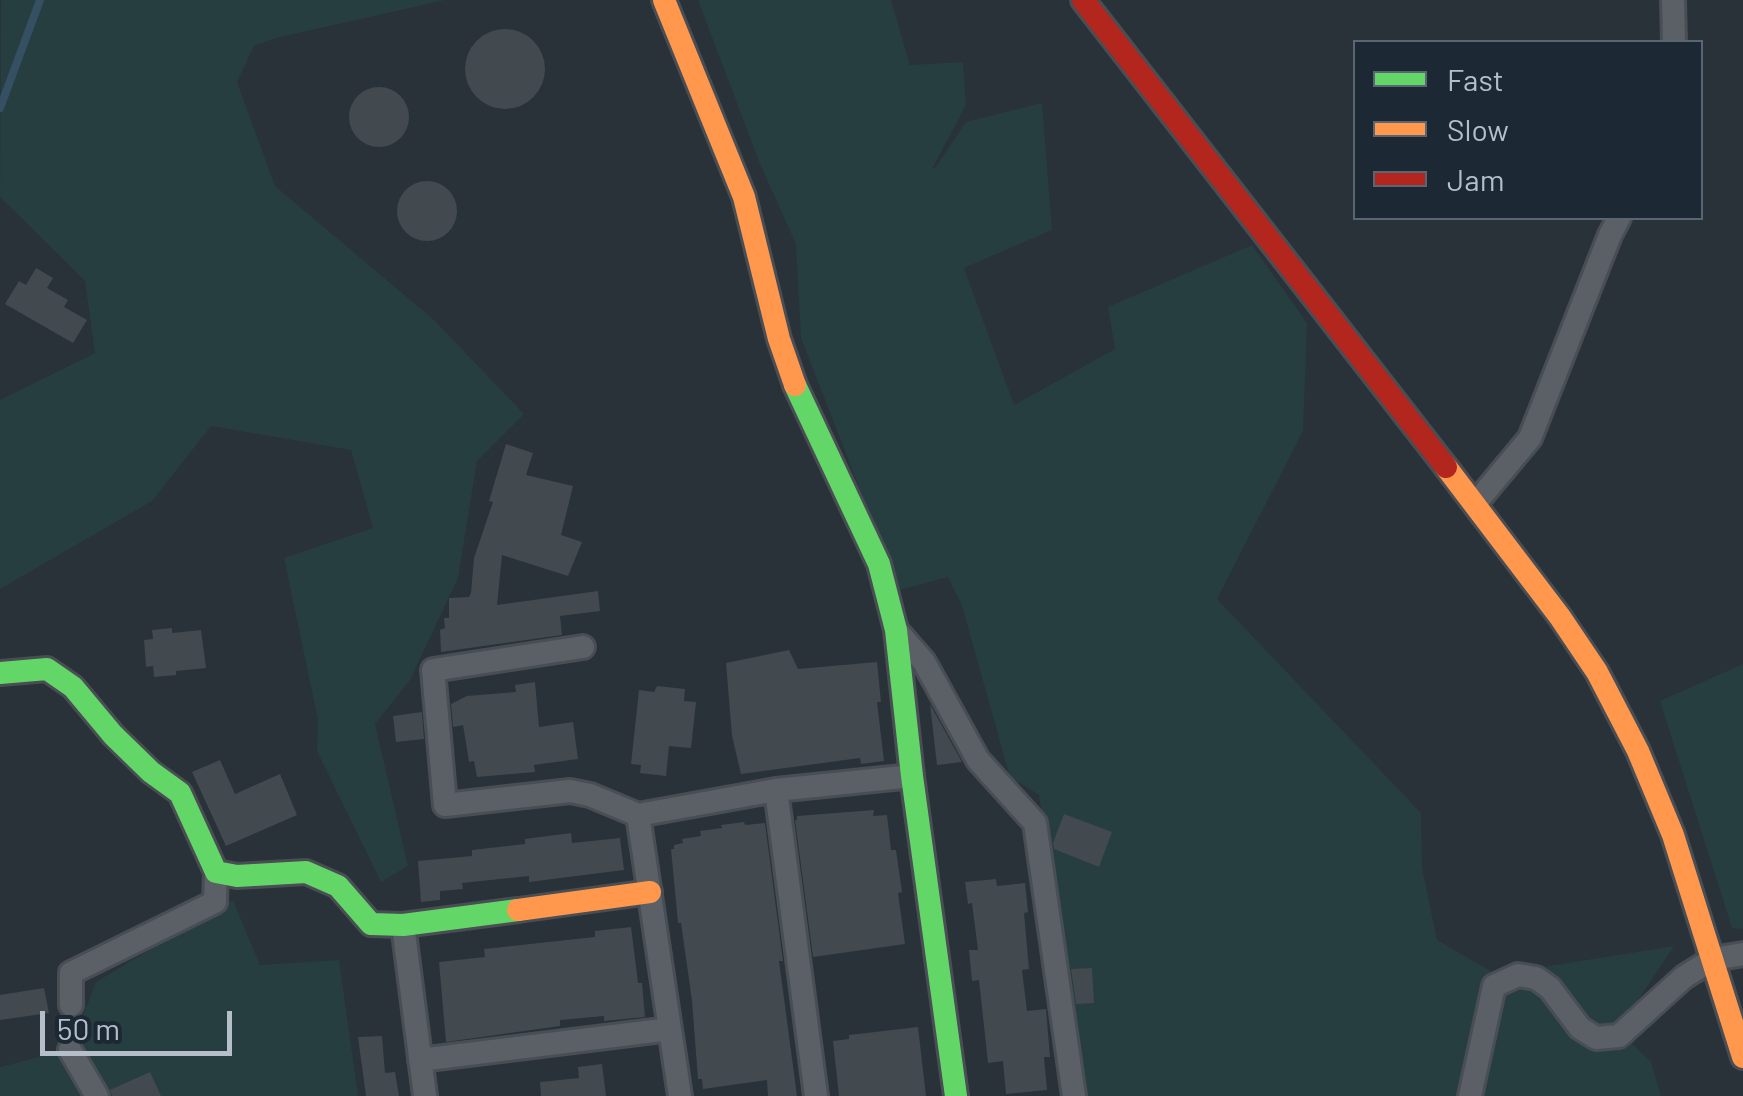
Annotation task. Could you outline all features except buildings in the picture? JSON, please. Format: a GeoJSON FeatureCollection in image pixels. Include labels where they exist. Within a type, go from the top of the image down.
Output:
{"type":"FeatureCollection","features":[{"type":"Feature","properties":{"kind":"street"},"geometry":{"type":"LineString","coordinates":[[664,0],[744,198],[778,339],[798,394],[879,564],[896,630],[956,1096]]}},
{"type":"Feature","properties":{"kind":"street"},"geometry":{"type":"LineString","coordinates":[[1083,0],[1475,504],[1560,617],[1606,688],[1673,835],[1743,1057]]}},
{"type":"Feature","properties":{"kind":"street"},"geometry":{"type":"LineString","coordinates":[[1673,0],[1674,40]]}},
{"type":"Feature","properties":{"kind":"street"},"geometry":{"type":"LineString","coordinates":[[1475,504],[1530,438],[1618,220]]}},
{"type":"Feature","properties":{"kind":"street"},"geometry":{"type":"LineString","coordinates":[[896,630],[924,662],[978,760],[1035,823],[1074,1096]]}},
{"type":"Feature","properties":{"kind":"street"},"geometry":{"type":"LineString","coordinates":[[583,647],[434,670],[445,805],[570,791],[590,794],[638,814],[776,790],[912,776]]}},
{"type":"Feature","properties":{"kind":"street"},"geometry":{"type":"LineString","coordinates":[[0,673],[47,669],[73,686],[150,772],[180,792],[216,872],[215,902],[71,973],[71,1005]]}},
{"type":"Feature","properties":{"kind":"street"},"geometry":{"type":"LineString","coordinates":[[776,790],[816,1096]]}},
{"type":"Feature","properties":{"kind":"street"},"geometry":{"type":"LineString","coordinates":[[638,814],[680,1096]]}},
{"type":"Feature","properties":{"kind":"street"},"geometry":{"type":"LineString","coordinates":[[216,872],[237,876],[306,872],[338,886],[371,924],[403,925],[650,892]]}},
{"type":"Feature","properties":{"kind":"street"},"geometry":{"type":"LineString","coordinates":[[403,925],[425,1096]]}},
{"type":"Feature","properties":{"kind":"street"},"geometry":{"type":"LineString","coordinates":[[1470,1096],[1494,986],[1518,975],[1536,978],[1550,988],[1580,1028],[1596,1038],[1619,1036],[1684,977],[1713,958],[1743,954]]}},
{"type":"Feature","properties":{"kind":"street"},"geometry":{"type":"LineString","coordinates":[[420,1060],[670,1029]]}},
{"type":"Feature","properties":{"kind":"street"},"geometry":{"type":"LineString","coordinates":[[70,1050],[97,1096]]}},
{"type":"Feature","properties":{"kind":"green space"},"geometry":{"type":"Polygon","coordinates":[[[1,0],[445,0],[254,46],[237,82],[275,186],[434,320],[524,414],[477,461],[458,578],[410,680],[375,724],[408,866],[381,882],[317,751],[318,720],[284,558],[373,528],[351,450],[211,426],[152,501],[0,589],[0,400],[95,353],[85,281],[0,197],[1,0]]]}},
{"type":"Feature","properties":{"kind":"green space"},"geometry":{"type":"Polygon","coordinates":[[[698,0],[891,0],[910,65],[963,62],[966,105],[932,169],[966,122],[1042,103],[1052,230],[964,268],[1014,405],[1115,349],[1108,307],[1252,245],[1307,323],[1303,431],[1217,599],[1421,813],[1422,867],[1437,940],[1495,976],[1500,970],[1674,946],[1618,1030],[1651,1062],[1661,1096],[1081,1096],[1039,795],[1010,777],[962,606],[948,577],[899,590],[801,338],[796,244],[760,164],[698,0]]]}},
{"type":"Feature","properties":{"kind":"green space"},"geometry":{"type":"Polygon","coordinates":[[[1743,664],[1743,929],[1732,928],[1660,701],[1743,664]]]}},
{"type":"Feature","properties":{"kind":"green space"},"geometry":{"type":"Polygon","coordinates":[[[233,900],[260,965],[339,960],[358,1096],[0,1096],[0,1067],[70,1049],[96,982],[233,900]]]}},
{"type":"Feature","properties":{"kind":"waterway"},"geometry":{"type":"LineString","coordinates":[[0,108],[40,0]]}},
{"type":"Feature","properties":{"kind":"traffic: fast"},"geometry":{"type":"LineString","coordinates":[[795,385],[879,564],[896,630],[956,1096]]}},
{"type":"Feature","properties":{"kind":"traffic: fast"},"geometry":{"type":"LineString","coordinates":[[0,673],[47,669],[73,687],[113,735],[151,772],[180,793],[216,872],[237,876],[306,872],[338,886],[371,924],[403,925],[518,910]]}},
{"type":"Feature","properties":{"kind":"traffic: slow"},"geometry":{"type":"LineString","coordinates":[[664,0],[744,197],[779,339],[795,385]]}},
{"type":"Feature","properties":{"kind":"traffic: slow"},"geometry":{"type":"LineString","coordinates":[[1446,467],[1560,617],[1597,672],[1638,751],[1673,835],[1743,1057]]}},
{"type":"Feature","properties":{"kind":"traffic: slow"},"geometry":{"type":"LineString","coordinates":[[518,910],[650,892]]}},
{"type":"Feature","properties":{"kind":"traffic: jam"},"geometry":{"type":"LineString","coordinates":[[1083,0],[1446,467]]}}]}
